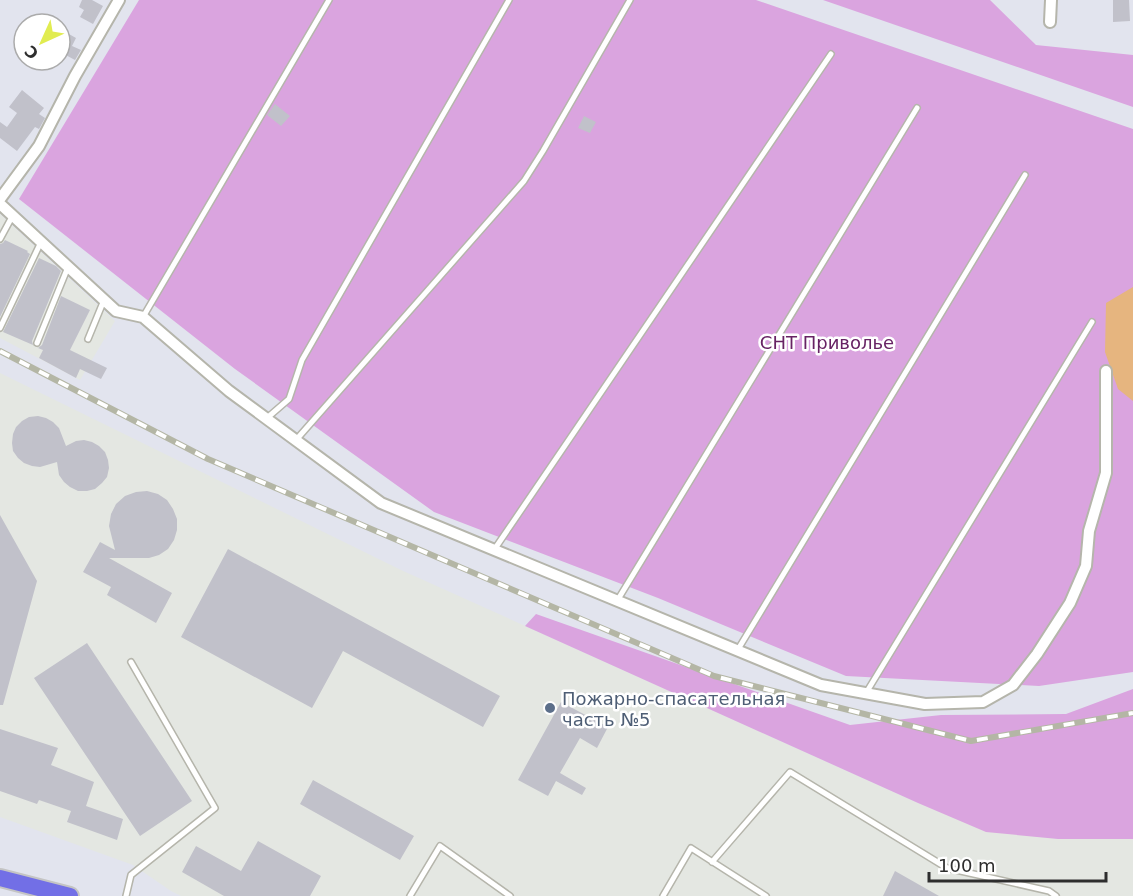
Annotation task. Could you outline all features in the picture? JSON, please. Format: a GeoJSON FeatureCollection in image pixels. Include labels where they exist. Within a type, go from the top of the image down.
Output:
{"type":"FeatureCollection","features":[{"type":"Feature","properties":{"kind":"main road"},"geometry":{"type":"LineString","coordinates":[[0,878],[70,896]]}},
{"type":"Feature","properties":{"kind":"street"},"geometry":{"type":"LineString","coordinates":[[119,0],[75,76],[39,146],[0,202],[13,215],[116,311],[142,317],[229,391],[381,503],[821,685],[925,704],[983,702],[1013,685],[1037,654],[1070,603],[1086,566],[1089,531],[1106,473],[1106,371]]}},
{"type":"Feature","properties":{"kind":"street"},"geometry":{"type":"LineString","coordinates":[[1050,22],[1051,0]]}},
{"type":"Feature","properties":{"kind":"lane"},"geometry":{"type":"LineString","coordinates":[[142,317],[329,0]]}},
{"type":"Feature","properties":{"kind":"lane"},"geometry":{"type":"LineString","coordinates":[[267,418],[289,399],[302,360],[509,0]]}},
{"type":"Feature","properties":{"kind":"lane"},"geometry":{"type":"LineString","coordinates":[[296,440],[524,181],[630,0]]}},
{"type":"Feature","properties":{"kind":"lane"},"geometry":{"type":"LineString","coordinates":[[494,550],[831,54]]}},
{"type":"Feature","properties":{"kind":"lane"},"geometry":{"type":"LineString","coordinates":[[617,601],[917,108]]}},
{"type":"Feature","properties":{"kind":"lane"},"geometry":{"type":"LineString","coordinates":[[737,651],[1024,175]]}},
{"type":"Feature","properties":{"kind":"lane"},"geometry":{"type":"LineString","coordinates":[[0,239],[13,215]]}},
{"type":"Feature","properties":{"kind":"lane"},"geometry":{"type":"LineString","coordinates":[[0,327],[41,242]]}},
{"type":"Feature","properties":{"kind":"lane"},"geometry":{"type":"LineString","coordinates":[[37,343],[68,267]]}},
{"type":"Feature","properties":{"kind":"lane"},"geometry":{"type":"LineString","coordinates":[[88,339],[104,300]]}},
{"type":"Feature","properties":{"kind":"lane"},"geometry":{"type":"LineString","coordinates":[[866,693],[1092,322]]}},
{"type":"Feature","properties":{"kind":"lane"},"geometry":{"type":"LineString","coordinates":[[126,896],[131,875],[215,808],[131,662]]}},
{"type":"Feature","properties":{"kind":"lane"},"geometry":{"type":"LineString","coordinates":[[712,862],[790,772],[947,868],[1048,891],[1056,896]]}},
{"type":"Feature","properties":{"kind":"lane"},"geometry":{"type":"LineString","coordinates":[[410,896],[440,846],[510,896]]}},
{"type":"Feature","properties":{"kind":"lane"},"geometry":{"type":"LineString","coordinates":[[663,896],[690,848],[766,896]]}},
{"type":"Feature","properties":{"kind":"shaded area"},"geometry":{"type":"Polygon","coordinates":[[[0,214],[115,321],[80,380],[0,338],[0,214]]]}},
{"type":"Feature","properties":{"kind":"shaded area"},"geometry":{"type":"Polygon","coordinates":[[[1133,287],[1133,401],[1118,389],[1105,352],[1106,303],[1133,287]]]}},
{"type":"Feature","properties":{"kind":"shaded area"},"geometry":{"type":"Polygon","coordinates":[[[0,373],[401,570],[918,803],[1058,839],[1133,839],[1133,896],[181,896],[133,865],[0,817],[0,373]]]}},
{"type":"Feature","properties":{"kind":"green space","name":"СНТ Приволье"},"geometry":{"type":"Polygon","coordinates":[[[139,0],[756,0],[1133,129],[1133,672],[1039,686],[846,676],[658,598],[434,512],[235,369],[19,199],[139,0]]]}},
{"type":"Feature","properties":{"kind":"green space"},"geometry":{"type":"Polygon","coordinates":[[[823,0],[990,0],[1036,45],[1133,55],[1133,107],[823,0]]]}},
{"type":"Feature","properties":{"kind":"green space"},"geometry":{"type":"Polygon","coordinates":[[[536,614],[850,725],[941,715],[1066,714],[1133,689],[1133,839],[1058,839],[986,832],[525,626],[536,614]]]}},
{"type":"Feature","properties":{"kind":"building"},"geometry":{"type":"Polygon","coordinates":[[[82,0],[92,0],[103,6],[93,24],[80,17],[84,10],[79,7],[82,0]]]}},
{"type":"Feature","properties":{"kind":"building"},"geometry":{"type":"Polygon","coordinates":[[[1113,0],[1129,0],[1130,21],[1113,22],[1113,0]]]}},
{"type":"Feature","properties":{"kind":"building"},"geometry":{"type":"Polygon","coordinates":[[[72,46],[81,50],[75,60],[72,58],[72,46]]]}},
{"type":"Feature","properties":{"kind":"building"},"geometry":{"type":"Polygon","coordinates":[[[22,90],[44,108],[39,114],[45,118],[39,129],[35,127],[17,151],[0,138],[0,122],[7,127],[17,113],[9,107],[22,90]]]}},
{"type":"Feature","properties":{"kind":"building"},"geometry":{"type":"Polygon","coordinates":[[[275,104],[290,116],[281,126],[267,115],[275,104]]]}},
{"type":"Feature","properties":{"kind":"building"},"geometry":{"type":"Polygon","coordinates":[[[584,116],[596,122],[590,133],[578,128],[584,116]]]}},
{"type":"Feature","properties":{"kind":"building"},"geometry":{"type":"Polygon","coordinates":[[[5,240],[30,254],[0,317],[0,244],[5,240]]]}},
{"type":"Feature","properties":{"kind":"building"},"geometry":{"type":"Polygon","coordinates":[[[39,258],[61,271],[32,341],[33,345],[3,332],[39,258]]]}},
{"type":"Feature","properties":{"kind":"building"},"geometry":{"type":"Polygon","coordinates":[[[61,296],[90,310],[70,350],[107,368],[101,379],[80,369],[76,378],[39,358],[43,350],[38,348],[42,345],[61,296]]]}},
{"type":"Feature","properties":{"kind":"building"},"geometry":{"type":"Polygon","coordinates":[[[38,416],[53,422],[59,428],[66,446],[84,440],[99,446],[105,452],[109,468],[107,477],[102,483],[95,489],[78,491],[64,482],[59,475],[57,462],[40,467],[24,463],[18,458],[13,451],[12,443],[16,427],[29,417],[38,416]]]}},
{"type":"Feature","properties":{"kind":"building"},"geometry":{"type":"Polygon","coordinates":[[[147,491],[167,500],[173,509],[177,519],[174,540],[168,549],[149,558],[109,558],[172,593],[156,623],[107,595],[111,587],[83,572],[100,542],[115,550],[109,526],[116,504],[125,496],[147,491]]]}},
{"type":"Feature","properties":{"kind":"building"},"geometry":{"type":"Polygon","coordinates":[[[0,515],[37,581],[3,705],[0,705],[0,515]]]}},
{"type":"Feature","properties":{"kind":"building"},"geometry":{"type":"Polygon","coordinates":[[[228,549],[500,696],[483,727],[343,651],[312,708],[181,637],[228,549]]]}},
{"type":"Feature","properties":{"kind":"building"},"geometry":{"type":"Polygon","coordinates":[[[87,643],[192,801],[140,836],[34,678],[87,643]]]}},
{"type":"Feature","properties":{"kind":"building"},"geometry":{"type":"Polygon","coordinates":[[[561,702],[608,727],[597,748],[580,738],[560,773],[586,788],[582,795],[556,781],[548,796],[518,780],[561,702]]]}},
{"type":"Feature","properties":{"kind":"building"},"geometry":{"type":"Polygon","coordinates":[[[0,729],[58,748],[51,765],[94,782],[86,806],[123,819],[117,840],[67,822],[71,811],[39,800],[37,804],[0,791],[0,729]]]}},
{"type":"Feature","properties":{"kind":"building"},"geometry":{"type":"Polygon","coordinates":[[[313,780],[414,836],[400,860],[300,804],[313,780]]]}},
{"type":"Feature","properties":{"kind":"building"},"geometry":{"type":"Polygon","coordinates":[[[258,841],[321,876],[310,896],[224,896],[182,872],[196,846],[241,871],[258,841]]]}},
{"type":"Feature","properties":{"kind":"building"},"geometry":{"type":"Polygon","coordinates":[[[895,871],[939,896],[883,896],[895,871]]]}},
{"type":"Feature","properties":{"kind":"railway"},"geometry":{"type":"LineString","coordinates":[[0,351],[208,459],[714,676],[971,741],[1133,713]]}},
{"type":"Feature","properties":{"kind":"place","name":"Пожарно-спасательная часть №5"},"geometry":{"type":"Point","coordinates":[550,708]}}]}
